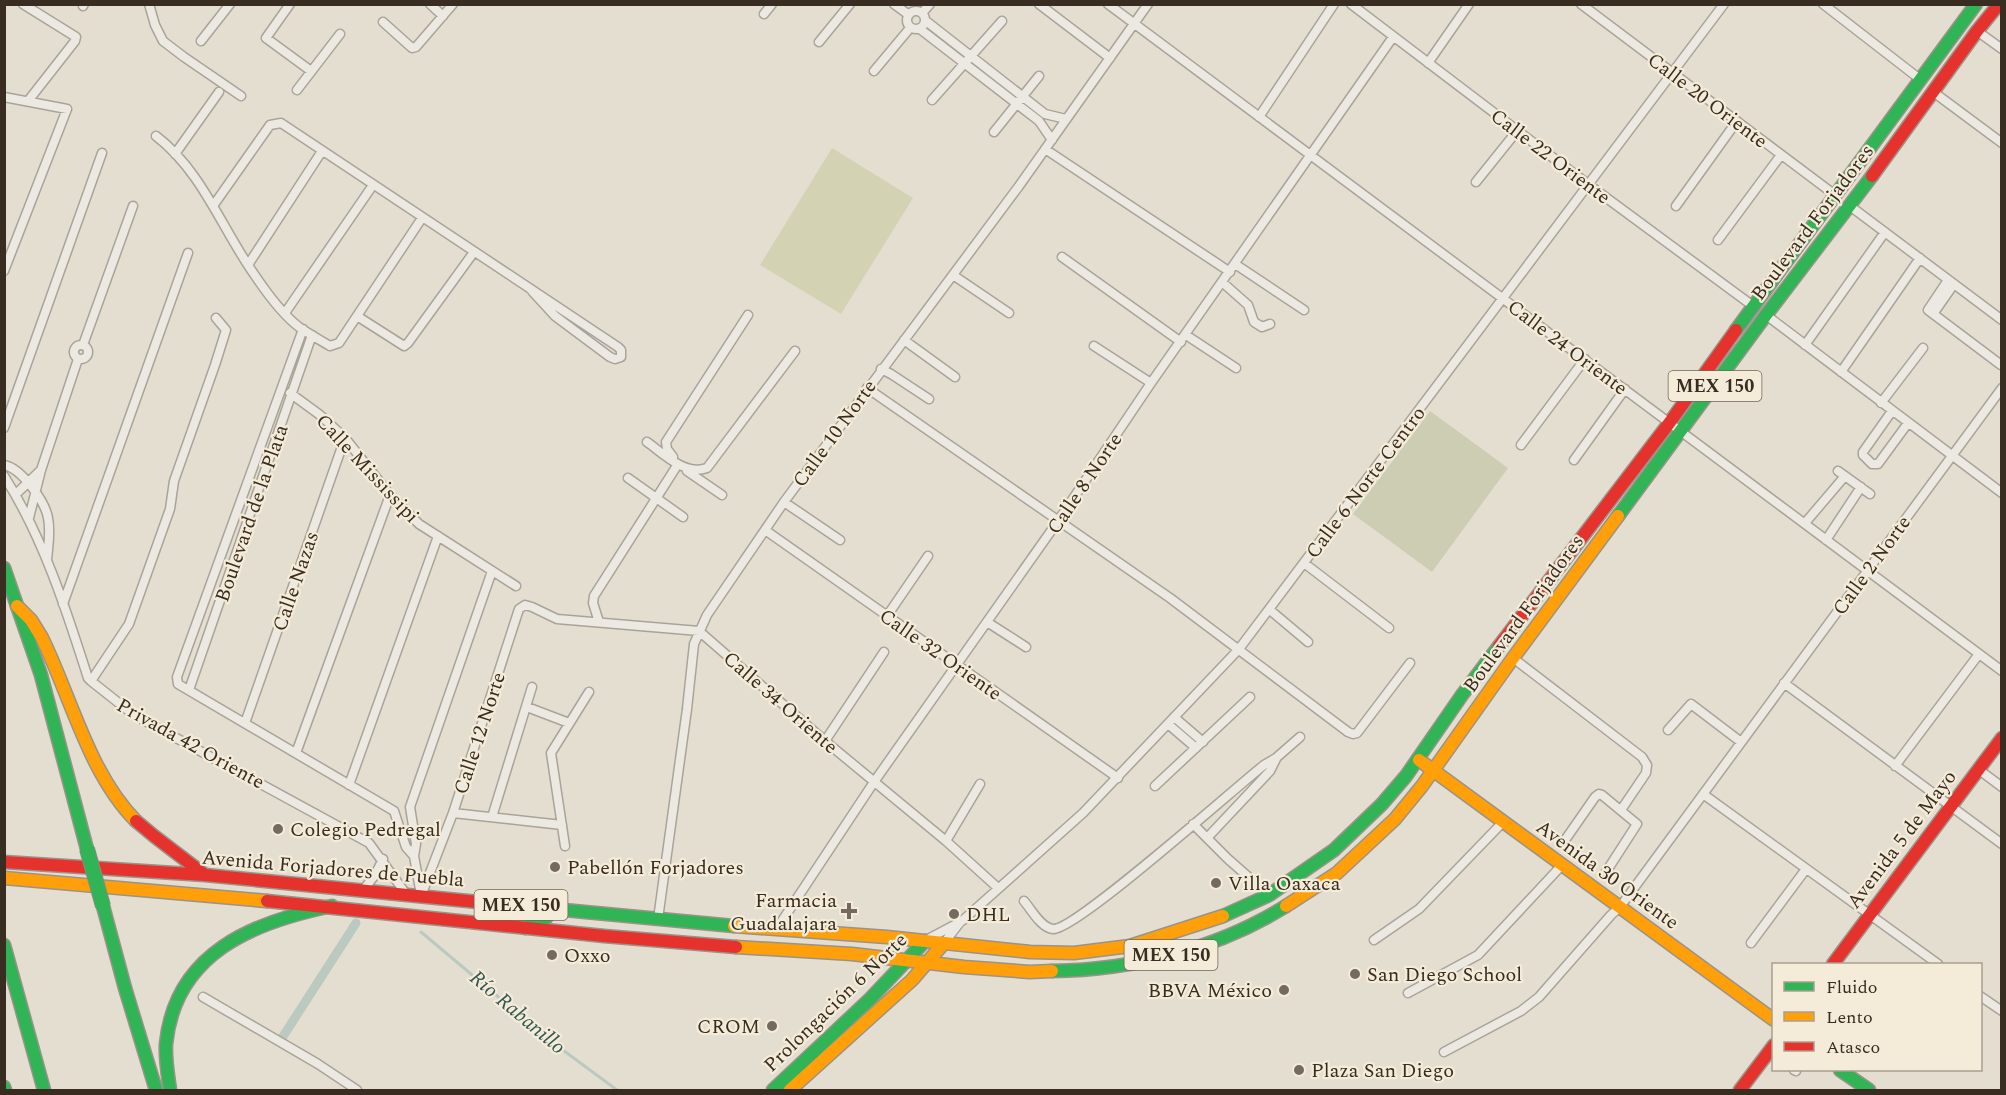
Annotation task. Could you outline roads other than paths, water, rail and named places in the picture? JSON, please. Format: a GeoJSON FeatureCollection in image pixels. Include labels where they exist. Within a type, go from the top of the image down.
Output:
{"type":"FeatureCollection","features":[{"type":"Feature","properties":{"kind":"main road","name":"Boulevard Forjadores"},"geometry":{"type":"LineString","coordinates":[[944,943],[1030,952],[1074,953],[1130,946],[1218,919],[1269,895],[1334,850],[1382,804],[1419,760],[1462,696],[1670,422],[1976,4]]}},
{"type":"Feature","properties":{"kind":"main road","name":"Boulevard Forjadores"},"geometry":{"type":"LineString","coordinates":[[908,960],[1013,971],[1074,971],[1134,964],[1222,938],[1264,920],[1337,873],[1395,819],[1766,315],[1850,206],[1932,91],[2000,4]]}},
{"type":"Feature","properties":{"kind":"main road"},"geometry":{"type":"LineString","coordinates":[[4,568],[41,675],[125,988],[156,1090]]}},
{"type":"Feature","properties":{"kind":"main road"},"geometry":{"type":"LineString","coordinates":[[18,606],[26,612],[46,646],[93,752],[118,800],[148,833],[205,875]]}},
{"type":"Feature","properties":{"kind":"main road","name":"Avenida 5 de Mayo"},"geometry":{"type":"LineString","coordinates":[[1834,963],[2001,738]]}},
{"type":"Feature","properties":{"kind":"main road","name":"Avenida 30 Oriente"},"geometry":{"type":"LineString","coordinates":[[1419,760],[1772,1019]]}},
{"type":"Feature","properties":{"kind":"main road","name":"Avenida Forjadores de Puebla"},"geometry":{"type":"LineString","coordinates":[[4,862],[205,875],[658,920],[944,943]]}},
{"type":"Feature","properties":{"kind":"main road","name":"Avenida Forjadores de Puebla"},"geometry":{"type":"LineString","coordinates":[[4,878],[332,906],[525,928],[908,960]]}},
{"type":"Feature","properties":{"kind":"main road"},"geometry":{"type":"LineString","coordinates":[[170,1090],[166,1044],[170,1021],[177,998],[199,965],[227,941],[251,928],[297,913],[332,906]]}},
{"type":"Feature","properties":{"kind":"main road"},"geometry":{"type":"LineString","coordinates":[[525,928],[546,918],[553,908]]}},
{"type":"Feature","properties":{"kind":"main road","name":"Prolongación 6 Norte"},"geometry":{"type":"LineString","coordinates":[[772,1090],[855,1013],[925,941]]}},
{"type":"Feature","properties":{"kind":"main road","name":"Prolongación 6 Norte"},"geometry":{"type":"LineString","coordinates":[[790,1090],[880,1010],[944,943]]}},
{"type":"Feature","properties":{"kind":"main road"},"geometry":{"type":"LineString","coordinates":[[4,945],[44,1090]]}},
{"type":"Feature","properties":{"kind":"main road"},"geometry":{"type":"LineString","coordinates":[[1741,1090],[1772,1051]]}},
{"type":"Feature","properties":{"kind":"main road"},"geometry":{"type":"LineString","coordinates":[[1841,1071],[1869,1090]]}},
{"type":"Feature","properties":{"kind":"street"},"geometry":{"type":"LineString","coordinates":[[23,4],[76,37],[28,101]]}},
{"type":"Feature","properties":{"kind":"street"},"geometry":{"type":"LineString","coordinates":[[149,4],[155,25],[163,41],[241,96]]}},
{"type":"Feature","properties":{"kind":"street"},"geometry":{"type":"LineString","coordinates":[[201,41],[230,4]]}},
{"type":"Feature","properties":{"kind":"street"},"geometry":{"type":"LineString","coordinates":[[290,4],[266,38],[311,71]]}},
{"type":"Feature","properties":{"kind":"street"},"geometry":{"type":"LineString","coordinates":[[430,4],[443,16]]}},
{"type":"Feature","properties":{"kind":"street"},"geometry":{"type":"LineString","coordinates":[[383,22],[412,48],[419,45],[453,4]]}},
{"type":"Feature","properties":{"kind":"street"},"geometry":{"type":"LineString","coordinates":[[764,14],[772,4]]}},
{"type":"Feature","properties":{"kind":"street"},"geometry":{"type":"LineString","coordinates":[[819,42],[850,4]]}},
{"type":"Feature","properties":{"kind":"street"},"geometry":{"type":"LineString","coordinates":[[894,4],[909,15]]}},
{"type":"Feature","properties":{"kind":"street"},"geometry":{"type":"LineString","coordinates":[[874,71],[910,28],[923,21],[930,4]]}},
{"type":"Feature","properties":{"kind":"street"},"geometry":{"type":"LineString","coordinates":[[1039,4],[1110,58]]}},
{"type":"Feature","properties":{"kind":"street","name":"Calle 24 Oriente"},"geometry":{"type":"LineString","coordinates":[[1108,4],[2001,670]]}},
{"type":"Feature","properties":{"kind":"street","name":"Calle 10 Norte"},"geometry":{"type":"LineString","coordinates":[[658,920],[687,709],[693,644],[707,615],[784,502],[1052,140],[1148,4]]}},
{"type":"Feature","properties":{"kind":"street"},"geometry":{"type":"LineString","coordinates":[[1259,117],[1334,4]]}},
{"type":"Feature","properties":{"kind":"street","name":"Calle 22 Oriente"},"geometry":{"type":"LineString","coordinates":[[1351,4],[1753,306]]}},
{"type":"Feature","properties":{"kind":"street"},"geometry":{"type":"LineString","coordinates":[[1428,63],[1469,4]]}},
{"type":"Feature","properties":{"kind":"street","name":"Calle 20 Oriente"},"geometry":{"type":"LineString","coordinates":[[1581,4],[1835,195]]}},
{"type":"Feature","properties":{"kind":"street","name":"Calle 6 Norte Centro"},"geometry":{"type":"LineString","coordinates":[[925,941],[962,921],[1083,813],[1239,649],[1724,4]]}},
{"type":"Feature","properties":{"kind":"street"},"geometry":{"type":"LineString","coordinates":[[1823,4],[1921,80]]}},
{"type":"Feature","properties":{"kind":"street"},"geometry":{"type":"LineString","coordinates":[[909,15],[918,11],[923,21],[968,60],[1020,100],[1045,114],[1066,119]]}},
{"type":"Feature","properties":{"kind":"street"},"geometry":{"type":"LineString","coordinates":[[909,15],[907,19],[910,28]]}},
{"type":"Feature","properties":{"kind":"street"},"geometry":{"type":"LineString","coordinates":[[932,100],[1002,21]]}},
{"type":"Feature","properties":{"kind":"street"},"geometry":{"type":"LineString","coordinates":[[1977,31],[2001,49]]}},
{"type":"Feature","properties":{"kind":"street"},"geometry":{"type":"LineString","coordinates":[[297,90],[340,34]]}},
{"type":"Feature","properties":{"kind":"street","name":"Calle 8 Norte"},"geometry":{"type":"LineString","coordinates":[[776,930],[874,782],[1394,37]]}},
{"type":"Feature","properties":{"kind":"street"},"geometry":{"type":"LineString","coordinates":[[994,132],[1039,76]]}},
{"type":"Feature","properties":{"kind":"street"},"geometry":{"type":"LineString","coordinates":[[1932,91],[2001,143]]}},
{"type":"Feature","properties":{"kind":"street"},"geometry":{"type":"LineString","coordinates":[[175,154],[219,92]]}},
{"type":"Feature","properties":{"kind":"street"},"geometry":{"type":"LineString","coordinates":[[4,97],[67,109],[4,271]]}},
{"type":"Feature","properties":{"kind":"street"},"geometry":{"type":"LineString","coordinates":[[1020,100],[1052,140]]}},
{"type":"Feature","properties":{"kind":"street"},"geometry":{"type":"LineString","coordinates":[[1676,206],[1737,121]]}},
{"type":"Feature","properties":{"kind":"street"},"geometry":{"type":"LineString","coordinates":[[213,206],[270,125],[281,123],[618,347],[621,350],[621,357],[615,359],[610,357],[555,316],[532,291]]}},
{"type":"Feature","properties":{"kind":"street"},"geometry":{"type":"LineString","coordinates":[[1476,182],[1517,130]]}},
{"type":"Feature","properties":{"kind":"street"},"geometry":{"type":"LineString","coordinates":[[156,136],[175,154],[213,206],[253,273],[285,313],[303,329],[330,346],[339,343],[422,218]]}},
{"type":"Feature","properties":{"kind":"street"},"geometry":{"type":"LineString","coordinates":[[1045,149],[1232,268],[1304,310]]}},
{"type":"Feature","properties":{"kind":"street"},"geometry":{"type":"LineString","coordinates":[[248,265],[322,151]]}},
{"type":"Feature","properties":{"kind":"street"},"geometry":{"type":"LineString","coordinates":[[4,428],[102,153]]}},
{"type":"Feature","properties":{"kind":"street"},"geometry":{"type":"LineString","coordinates":[[1718,240],[1781,155]]}},
{"type":"Feature","properties":{"kind":"street"},"geometry":{"type":"LineString","coordinates":[[285,313],[374,185]]}},
{"type":"Feature","properties":{"kind":"street"},"geometry":{"type":"LineString","coordinates":[[29,518],[41,470],[78,359],[75,357],[75,348],[83,345],[133,206]]}},
{"type":"Feature","properties":{"kind":"street"},"geometry":{"type":"LineString","coordinates":[[1850,206],[2001,320]]}},
{"type":"Feature","properties":{"kind":"street"},"geometry":{"type":"LineString","coordinates":[[1805,345],[1885,232]]}},
{"type":"Feature","properties":{"kind":"street"},"geometry":{"type":"LineString","coordinates":[[357,316],[404,346],[408,344],[474,252]]}},
{"type":"Feature","properties":{"kind":"street"},"geometry":{"type":"LineString","coordinates":[[63,604],[188,253]]}},
{"type":"Feature","properties":{"kind":"street"},"geometry":{"type":"LineString","coordinates":[[1062,257],[1183,339],[1236,368]]}},
{"type":"Feature","properties":{"kind":"street"},"geometry":{"type":"LineString","coordinates":[[1841,372],[1920,258]]}},
{"type":"Feature","properties":{"kind":"street"},"geometry":{"type":"LineString","coordinates":[[953,275],[1009,313]]}},
{"type":"Feature","properties":{"kind":"street"},"geometry":{"type":"LineString","coordinates":[[1222,282],[1248,305],[1254,322],[1262,327],[1270,324]]}},
{"type":"Feature","properties":{"kind":"street"},"geometry":{"type":"LineString","coordinates":[[1951,282],[1928,310],[2001,365]]}},
{"type":"Feature","properties":{"kind":"street"},"geometry":{"type":"LineString","coordinates":[[748,315],[666,442],[667,449],[681,466],[700,471],[707,468],[795,351]]}},
{"type":"Feature","properties":{"kind":"street"},"geometry":{"type":"LineString","coordinates":[[1766,315],[2001,493]]}},
{"type":"Feature","properties":{"kind":"street"},"geometry":{"type":"LineString","coordinates":[[4,476],[29,518],[91,681],[129,624],[170,509],[174,481],[223,349],[226,330],[216,318]]}},
{"type":"Feature","properties":{"kind":"street","name":"Boulevard de la Plata"},"geometry":{"type":"LineString","coordinates":[[303,329],[177,677],[178,684],[189,690],[312,335]]}},
{"type":"Feature","properties":{"kind":"street"},"geometry":{"type":"LineString","coordinates":[[904,340],[956,377]]}},
{"type":"Feature","properties":{"kind":"street"},"geometry":{"type":"LineString","coordinates":[[1094,346],[1151,383]]}},
{"type":"Feature","properties":{"kind":"street"},"geometry":{"type":"LineString","coordinates":[[1881,403],[1923,348]]}},
{"type":"Feature","properties":{"kind":"street"},"geometry":{"type":"LineString","coordinates":[[1521,445],[1585,359]]}},
{"type":"Feature","properties":{"kind":"street"},"geometry":{"type":"LineString","coordinates":[[881,369],[929,399]]}},
{"type":"Feature","properties":{"kind":"street","name":"Calle Mississipi"},"geometry":{"type":"LineString","coordinates":[[282,387],[345,438],[390,495],[419,524],[516,586]]}},
{"type":"Feature","properties":{"kind":"street"},"geometry":{"type":"LineString","coordinates":[[867,388],[1170,598],[1353,734],[1358,733],[1410,663]]}},
{"type":"Feature","properties":{"kind":"street","name":"Calle 2 Norte"},"geometry":{"type":"LineString","coordinates":[[1444,1052],[1521,1011],[1539,997],[1620,907],[2001,388]]}},
{"type":"Feature","properties":{"kind":"street"},"geometry":{"type":"LineString","coordinates":[[1574,460],[1625,389]]}},
{"type":"Feature","properties":{"kind":"street"},"geometry":{"type":"LineString","coordinates":[[1892,411],[1863,452],[1863,456],[1872,464],[1878,464],[1908,423]]}},
{"type":"Feature","properties":{"kind":"street","name":"Calle Nazas"},"geometry":{"type":"LineString","coordinates":[[245,723],[345,438]]}},
{"type":"Feature","properties":{"kind":"street"},"geometry":{"type":"LineString","coordinates":[[647,442],[722,495]]}},
{"type":"Feature","properties":{"kind":"street"},"geometry":{"type":"LineString","coordinates":[[4,465],[15,469],[45,508],[50,531],[47,564]]}},
{"type":"Feature","properties":{"kind":"street"},"geometry":{"type":"LineString","coordinates":[[681,466],[656,498],[594,596],[593,603],[599,622],[699,631]]}},
{"type":"Feature","properties":{"kind":"street"},"geometry":{"type":"LineString","coordinates":[[16,494],[41,470]]}},
{"type":"Feature","properties":{"kind":"street"},"geometry":{"type":"LineString","coordinates":[[1805,523],[1842,473],[1870,494]]}},
{"type":"Feature","properties":{"kind":"street"},"geometry":{"type":"LineString","coordinates":[[628,478],[683,517]]}},
{"type":"Feature","properties":{"kind":"street"},"geometry":{"type":"LineString","coordinates":[[1827,540],[1861,488]]}},
{"type":"Feature","properties":{"kind":"street"},"geometry":{"type":"LineString","coordinates":[[296,753],[390,495]]}},
{"type":"Feature","properties":{"kind":"street"},"geometry":{"type":"LineString","coordinates":[[784,502],[840,540]]}},
{"type":"Feature","properties":{"kind":"street","name":"Calle 32 Oriente"},"geometry":{"type":"LineString","coordinates":[[765,530],[1118,778]]}},
{"type":"Feature","properties":{"kind":"street"},"geometry":{"type":"LineString","coordinates":[[349,785],[438,536]]}},
{"type":"Feature","properties":{"kind":"street"},"geometry":{"type":"LineString","coordinates":[[887,616],[928,556]]}},
{"type":"Feature","properties":{"kind":"street"},"geometry":{"type":"LineString","coordinates":[[1304,564],[1389,628]]}},
{"type":"Feature","properties":{"kind":"street"},"geometry":{"type":"LineString","coordinates":[[421,896],[414,856],[416,844],[410,807],[492,571]]}},
{"type":"Feature","properties":{"kind":"street","name":"Calle 12 Norte"},"geometry":{"type":"LineString","coordinates":[[421,896],[453,813],[519,609],[525,605],[556,619],[599,622]]}},
{"type":"Feature","properties":{"kind":"street"},"geometry":{"type":"LineString","coordinates":[[1270,610],[1308,642]]}},
{"type":"Feature","properties":{"kind":"street"},"geometry":{"type":"LineString","coordinates":[[987,622],[1026,647]]}},
{"type":"Feature","properties":{"kind":"street","name":"Calle 34 Oriente"},"geometry":{"type":"LineString","coordinates":[[699,631],[998,888]]}},
{"type":"Feature","properties":{"kind":"street"},"geometry":{"type":"LineString","coordinates":[[825,741],[884,652]]}},
{"type":"Feature","properties":{"kind":"street"},"geometry":{"type":"LineString","coordinates":[[1895,766],[1979,654]]}},
{"type":"Feature","properties":{"kind":"street"},"geometry":{"type":"LineString","coordinates":[[1513,658],[1642,757],[1647,765],[1646,773],[1621,810]]}},
{"type":"Feature","properties":{"kind":"street","name":"Privada 42 Oriente"},"geometry":{"type":"LineString","coordinates":[[91,681],[134,715],[369,843],[383,859],[406,894]]}},
{"type":"Feature","properties":{"kind":"street"},"geometry":{"type":"LineString","coordinates":[[1784,683],[2001,844]]}},
{"type":"Feature","properties":{"kind":"street"},"geometry":{"type":"LineString","coordinates":[[492,817],[532,687]]}},
{"type":"Feature","properties":{"kind":"street"},"geometry":{"type":"LineString","coordinates":[[189,690],[394,811],[406,848],[414,856]]}},
{"type":"Feature","properties":{"kind":"street"},"geometry":{"type":"LineString","coordinates":[[565,846],[551,753],[589,692]]}},
{"type":"Feature","properties":{"kind":"street"},"geometry":{"type":"LineString","coordinates":[[1155,786],[1250,697]]}},
{"type":"Feature","properties":{"kind":"street"},"geometry":{"type":"LineString","coordinates":[[1668,730],[1691,704],[1741,742]]}},
{"type":"Feature","properties":{"kind":"street"},"geometry":{"type":"LineString","coordinates":[[527,707],[569,723]]}},
{"type":"Feature","properties":{"kind":"street"},"geometry":{"type":"LineString","coordinates":[[1174,717],[1199,745]]}},
{"type":"Feature","properties":{"kind":"street"},"geometry":{"type":"LineString","coordinates":[[1168,724],[1199,745]]}},
{"type":"Feature","properties":{"kind":"street"},"geometry":{"type":"LineString","coordinates":[[1024,901],[1044,925],[1052,930],[1061,928],[1103,899],[1300,736]]}},
{"type":"Feature","properties":{"kind":"street"},"geometry":{"type":"LineString","coordinates":[[1206,838],[1270,771],[1276,758]]}},
{"type":"Feature","properties":{"kind":"street"},"geometry":{"type":"LineString","coordinates":[[1978,769],[2001,787]]}},
{"type":"Feature","properties":{"kind":"street"},"geometry":{"type":"LineString","coordinates":[[946,841],[980,784]]}},
{"type":"Feature","properties":{"kind":"street"},"geometry":{"type":"LineString","coordinates":[[1240,784],[1248,794]]}},
{"type":"Feature","properties":{"kind":"street"},"geometry":{"type":"LineString","coordinates":[[1563,843],[1599,794],[1637,824],[1606,872]]}},
{"type":"Feature","properties":{"kind":"street"},"geometry":{"type":"LineString","coordinates":[[1703,794],[1937,963]]}},
{"type":"Feature","properties":{"kind":"street"},"geometry":{"type":"LineString","coordinates":[[394,811],[410,807]]}},
{"type":"Feature","properties":{"kind":"street"},"geometry":{"type":"LineString","coordinates":[[453,813],[562,825]]}},
{"type":"Feature","properties":{"kind":"street"},"geometry":{"type":"LineString","coordinates":[[1374,940],[1419,909],[1504,821]]}},
{"type":"Feature","properties":{"kind":"street"},"geometry":{"type":"LineString","coordinates":[[1193,825],[1269,895]]}},
{"type":"Feature","properties":{"kind":"street"},"geometry":{"type":"LineString","coordinates":[[364,889],[375,875],[383,859]]}},
{"type":"Feature","properties":{"kind":"street"},"geometry":{"type":"LineString","coordinates":[[1408,993],[1479,955],[1563,864]]}},
{"type":"Feature","properties":{"kind":"street"},"geometry":{"type":"LineString","coordinates":[[1751,943],[1806,869]]}},
{"type":"Feature","properties":{"kind":"street","name":"Calle 6 Norte Centro"},"geometry":{"type":"LineString","coordinates":[[944,943],[962,921]]}},
{"type":"Feature","properties":{"kind":"street"},"geometry":{"type":"LineString","coordinates":[[203,997],[318,1064],[357,1090]]}},
{"type":"Feature","properties":{"kind":"street"},"geometry":{"type":"LineString","coordinates":[[1982,997],[2001,1011]]}},
{"type":"Feature","properties":{"kind":"waterway"},"geometry":{"type":"LineString","coordinates":[[282,1038],[356,923]]}},
{"type":"Feature","properties":{"kind":"waterway","name":"Río Rabanillo"},"geometry":{"type":"LineString","coordinates":[[421,932],[552,1042],[617,1090]]}},
{"type":"Feature","properties":{"kind":"place","name":"Colegio Pedregal"},"geometry":{"type":"Point","coordinates":[278,829]}},
{"type":"Feature","properties":{"kind":"place","name":"Pabellón Forjadores"},"geometry":{"type":"Point","coordinates":[555,867]}},
{"type":"Feature","properties":{"kind":"place","name":"Villa Oaxaca"},"geometry":{"type":"Point","coordinates":[1216,883]}},
{"type":"Feature","properties":{"kind":"place","name":"Farmacia Guadalajara"},"geometry":{"type":"Point","coordinates":[849,911]}},
{"type":"Feature","properties":{"kind":"place","name":"DHL"},"geometry":{"type":"Point","coordinates":[954,914]}},
{"type":"Feature","properties":{"kind":"place","name":"Oxxo"},"geometry":{"type":"Point","coordinates":[552,955]}},
{"type":"Feature","properties":{"kind":"place","name":"San Diego School"},"geometry":{"type":"Point","coordinates":[1355,974]}},
{"type":"Feature","properties":{"kind":"place","name":"BBVA México"},"geometry":{"type":"Point","coordinates":[1284,990]}},
{"type":"Feature","properties":{"kind":"place","name":"CROM"},"geometry":{"type":"Point","coordinates":[772,1026]}},
{"type":"Feature","properties":{"kind":"place","name":"Plaza San Diego"},"geometry":{"type":"Point","coordinates":[1299,1070]}}]}
